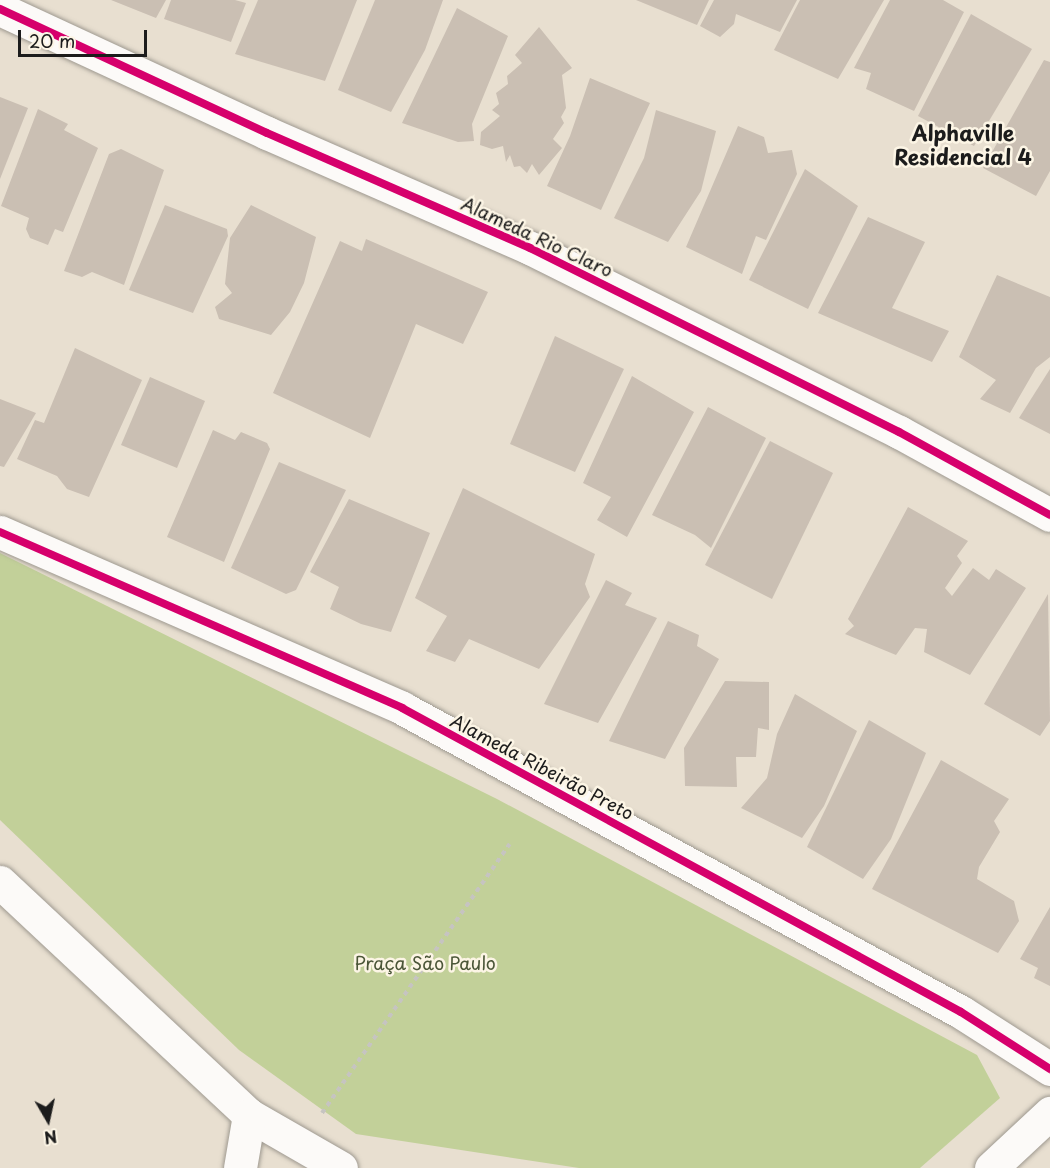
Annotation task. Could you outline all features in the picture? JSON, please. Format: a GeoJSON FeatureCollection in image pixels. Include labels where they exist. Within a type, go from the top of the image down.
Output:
{"type":"FeatureCollection","features":[{"type":"Feature","properties":{"kind":"street","name":"Alameda Rio Claro"},"geometry":{"type":"LineString","coordinates":[[0,9],[267,133],[530,248],[899,432],[1050,515]]}},
{"type":"Feature","properties":{"kind":"street","name":"Alameda Ribeirão Preto"},"geometry":{"type":"LineString","coordinates":[[0,532],[402,708],[961,1012],[1050,1069]]}},
{"type":"Feature","properties":{"kind":"street"},"geometry":{"type":"LineString","coordinates":[[0,882],[249,1114],[341,1168]]}},
{"type":"Feature","properties":{"kind":"street"},"geometry":{"type":"LineString","coordinates":[[991,1168],[1050,1113]]}},
{"type":"Feature","properties":{"kind":"street"},"geometry":{"type":"LineString","coordinates":[[240,1168],[249,1114]]}},
{"type":"Feature","properties":{"kind":"path"},"geometry":{"type":"LineString","coordinates":[[300,1145],[510,844]]}},
{"type":"Feature","properties":{"kind":"green space","name":"Praça São Paulo"},"geometry":{"type":"Polygon","coordinates":[[[0,553],[497,799],[977,1055],[1000,1098],[920,1168],[579,1168],[356,1134],[239,1050],[0,820],[0,553]]]}},
{"type":"Feature","properties":{"kind":"building"},"geometry":{"type":"Polygon","coordinates":[[[111,0],[166,0],[156,18],[111,0]]]}},
{"type":"Feature","properties":{"kind":"building"},"geometry":{"type":"Polygon","coordinates":[[[171,0],[235,0],[246,3],[231,42],[164,19],[171,0]]]}},
{"type":"Feature","properties":{"kind":"building"},"geometry":{"type":"Polygon","coordinates":[[[258,0],[357,0],[325,81],[235,54],[258,0]]]}},
{"type":"Feature","properties":{"kind":"building"},"geometry":{"type":"Polygon","coordinates":[[[375,0],[443,0],[425,50],[391,112],[338,90],[375,0]]]}},
{"type":"Feature","properties":{"kind":"building"},"geometry":{"type":"Polygon","coordinates":[[[636,0],[709,0],[697,25],[636,0]]]}},
{"type":"Feature","properties":{"kind":"building"},"geometry":{"type":"Polygon","coordinates":[[[714,0],[797,0],[780,32],[736,14],[734,24],[720,37],[700,26],[714,0]]]}},
{"type":"Feature","properties":{"kind":"building"},"geometry":{"type":"Polygon","coordinates":[[[800,0],[884,0],[838,79],[774,50],[800,0]]]}},
{"type":"Feature","properties":{"kind":"building"},"geometry":{"type":"Polygon","coordinates":[[[890,0],[943,0],[964,12],[914,111],[866,89],[871,73],[854,68],[890,0]]]}},
{"type":"Feature","properties":{"kind":"building"},"geometry":{"type":"Polygon","coordinates":[[[457,8],[508,36],[472,124],[474,141],[458,142],[402,123],[457,8]]]}},
{"type":"Feature","properties":{"kind":"building"},"geometry":{"type":"Polygon","coordinates":[[[971,14],[1032,49],[974,146],[918,116],[971,14]]]}},
{"type":"Feature","properties":{"kind":"building"},"geometry":{"type":"Polygon","coordinates":[[[539,27],[572,68],[562,75],[566,108],[561,117],[564,123],[553,139],[562,148],[539,175],[532,164],[527,173],[520,166],[514,167],[510,155],[506,162],[503,146],[492,149],[480,145],[481,132],[500,116],[492,110],[499,104],[496,93],[508,84],[507,76],[522,63],[515,55],[539,27]]]}},
{"type":"Feature","properties":{"kind":"building"},"geometry":{"type":"Polygon","coordinates":[[[1044,60],[1050,62],[1050,171],[1036,196],[983,168],[1044,60]]]}},
{"type":"Feature","properties":{"kind":"building"},"geometry":{"type":"Polygon","coordinates":[[[590,78],[650,103],[601,210],[547,186],[570,136],[590,78]]]}},
{"type":"Feature","properties":{"kind":"building"},"geometry":{"type":"Polygon","coordinates":[[[0,97],[28,108],[0,179],[0,97]]]}},
{"type":"Feature","properties":{"kind":"building"},"geometry":{"type":"Polygon","coordinates":[[[38,109],[68,124],[64,130],[98,148],[63,232],[55,229],[48,245],[30,238],[26,229],[29,218],[1,206],[38,109]]]}},
{"type":"Feature","properties":{"kind":"building"},"geometry":{"type":"Polygon","coordinates":[[[656,110],[716,131],[701,191],[668,242],[614,218],[644,158],[656,110]]]}},
{"type":"Feature","properties":{"kind":"building"},"geometry":{"type":"Polygon","coordinates":[[[738,126],[764,137],[768,153],[792,150],[797,174],[766,240],[756,236],[742,274],[686,247],[738,126]]]}},
{"type":"Feature","properties":{"kind":"building"},"geometry":{"type":"Polygon","coordinates":[[[121,149],[164,170],[124,285],[92,272],[82,277],[64,271],[109,154],[121,149]]]}},
{"type":"Feature","properties":{"kind":"building"},"geometry":{"type":"Polygon","coordinates":[[[805,169],[858,206],[808,309],[749,280],[805,169]]]}},
{"type":"Feature","properties":{"kind":"building"},"geometry":{"type":"Polygon","coordinates":[[[165,205],[227,229],[228,236],[193,313],[129,290],[165,205]]]}},
{"type":"Feature","properties":{"kind":"building"},"geometry":{"type":"Polygon","coordinates":[[[251,205],[316,237],[304,283],[290,312],[271,335],[219,319],[215,307],[232,293],[225,284],[230,238],[251,205]]]}},
{"type":"Feature","properties":{"kind":"building"},"geometry":{"type":"Polygon","coordinates":[[[868,217],[925,242],[892,308],[949,331],[932,362],[818,313],[868,217]]]}},
{"type":"Feature","properties":{"kind":"building"},"geometry":{"type":"Polygon","coordinates":[[[366,239],[488,292],[463,344],[416,324],[370,438],[273,393],[340,241],[362,251],[366,239]]]}},
{"type":"Feature","properties":{"kind":"building"},"geometry":{"type":"Polygon","coordinates":[[[997,275],[1050,297],[1050,357],[1036,368],[1010,413],[980,399],[996,380],[959,357],[997,275]]]}},
{"type":"Feature","properties":{"kind":"building"},"geometry":{"type":"Polygon","coordinates":[[[555,336],[624,369],[575,472],[510,444],[555,336]]]}},
{"type":"Feature","properties":{"kind":"building"},"geometry":{"type":"Polygon","coordinates":[[[75,348],[142,380],[89,497],[67,489],[57,476],[17,459],[35,420],[44,423],[75,348]]]}},
{"type":"Feature","properties":{"kind":"building"},"geometry":{"type":"Polygon","coordinates":[[[1050,369],[1050,434],[1019,418],[1050,369]]]}},
{"type":"Feature","properties":{"kind":"building"},"geometry":{"type":"Polygon","coordinates":[[[632,376],[694,412],[627,537],[597,520],[611,497],[583,483],[632,376]]]}},
{"type":"Feature","properties":{"kind":"building"},"geometry":{"type":"Polygon","coordinates":[[[150,377],[205,401],[177,468],[121,445],[150,377]]]}},
{"type":"Feature","properties":{"kind":"building"},"geometry":{"type":"Polygon","coordinates":[[[0,399],[36,413],[4,467],[0,466],[0,399]]]}},
{"type":"Feature","properties":{"kind":"building"},"geometry":{"type":"Polygon","coordinates":[[[708,407],[766,438],[711,548],[695,535],[652,515],[708,407]]]}},
{"type":"Feature","properties":{"kind":"building"},"geometry":{"type":"Polygon","coordinates":[[[213,430],[235,440],[241,432],[267,443],[270,449],[224,562],[167,537],[213,430]]]}},
{"type":"Feature","properties":{"kind":"building"},"geometry":{"type":"Polygon","coordinates":[[[770,441],[833,473],[772,599],[705,565],[770,441]]]}},
{"type":"Feature","properties":{"kind":"building"},"geometry":{"type":"Polygon","coordinates":[[[279,462],[346,490],[296,590],[286,594],[231,568],[279,462]]]}},
{"type":"Feature","properties":{"kind":"building"},"geometry":{"type":"Polygon","coordinates":[[[463,488],[595,554],[585,584],[590,597],[539,669],[469,639],[455,662],[426,651],[447,616],[415,598],[463,488]]]}},
{"type":"Feature","properties":{"kind":"building"},"geometry":{"type":"Polygon","coordinates":[[[349,499],[430,533],[391,632],[361,624],[330,609],[339,587],[310,572],[349,499]]]}},
{"type":"Feature","properties":{"kind":"building"},"geometry":{"type":"Polygon","coordinates":[[[908,507],[968,541],[957,556],[962,563],[945,588],[952,596],[973,568],[989,580],[996,569],[1026,588],[970,675],[924,652],[927,629],[915,628],[896,655],[845,634],[854,626],[848,619],[908,507]]]}},
{"type":"Feature","properties":{"kind":"building"},"geometry":{"type":"Polygon","coordinates":[[[606,580],[632,593],[625,605],[657,618],[598,723],[544,704],[606,580]]]}},
{"type":"Feature","properties":{"kind":"building"},"geometry":{"type":"Polygon","coordinates":[[[1048,594],[1050,721],[1040,736],[984,704],[1048,594]]]}},
{"type":"Feature","properties":{"kind":"building"},"geometry":{"type":"Polygon","coordinates":[[[668,621],[699,635],[697,646],[719,659],[665,759],[609,741],[668,621]]]}},
{"type":"Feature","properties":{"kind":"building"},"geometry":{"type":"Polygon","coordinates":[[[725,681],[769,682],[769,730],[758,728],[756,757],[736,757],[737,787],[685,786],[684,748],[725,681]]]}},
{"type":"Feature","properties":{"kind":"building"},"geometry":{"type":"Polygon","coordinates":[[[795,694],[857,731],[824,806],[802,838],[741,808],[767,778],[777,734],[795,694]]]}},
{"type":"Feature","properties":{"kind":"building"},"geometry":{"type":"Polygon","coordinates":[[[869,720],[926,753],[891,839],[863,879],[807,847],[869,720]]]}},
{"type":"Feature","properties":{"kind":"building"},"geometry":{"type":"Polygon","coordinates":[[[941,760],[1009,799],[994,821],[1000,832],[979,867],[977,879],[1014,901],[1019,921],[998,953],[872,889],[941,760]]]}},
{"type":"Feature","properties":{"kind":"building"},"geometry":{"type":"Polygon","coordinates":[[[1050,907],[1050,986],[1034,978],[1038,968],[1020,959],[1050,907]]]}},
{"type":"Feature","properties":{"kind":"cycle path"},"geometry":{"type":"LineString","coordinates":[[0,9],[267,133],[530,248],[899,432],[1050,515]]}},
{"type":"Feature","properties":{"kind":"cycle path"},"geometry":{"type":"LineString","coordinates":[[0,532],[402,708],[961,1012],[1050,1069]]}},
{"type":"Feature","properties":{"kind":"district","name":"Alphaville Residencial 4"},"geometry":{"type":"Point","coordinates":[963,144]}}]}
